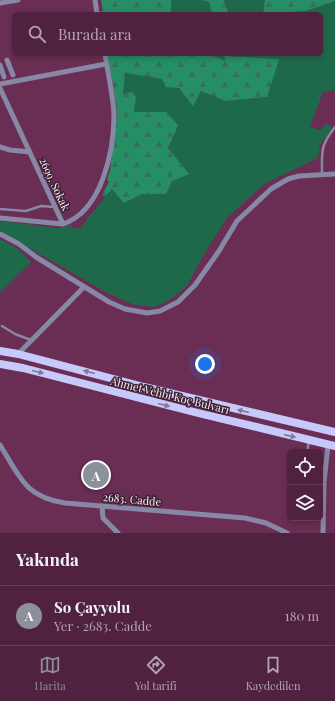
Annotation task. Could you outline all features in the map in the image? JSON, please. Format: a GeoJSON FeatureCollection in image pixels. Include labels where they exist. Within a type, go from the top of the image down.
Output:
{"type":"FeatureCollection","features":[{"type":"Feature","properties":{"kind":"main road","name":"Ahmet Vehbi Koç Bulvarı"},"geometry":{"type":"LineString","coordinates":[[0,351],[18,354],[144,387],[335,432]]}},
{"type":"Feature","properties":{"kind":"main road","name":"Ahmet Vehbi Koç Bulvarı"},"geometry":{"type":"LineString","coordinates":[[0,364],[23,368],[331,446]]}},
{"type":"Feature","properties":{"kind":"street"},"geometry":{"type":"LineString","coordinates":[[0,3],[18,0]]}},
{"type":"Feature","properties":{"kind":"street"},"geometry":{"type":"LineString","coordinates":[[95,0],[97,12]]}},
{"type":"Feature","properties":{"kind":"street","name":"2699. Sokak"},"geometry":{"type":"LineString","coordinates":[[0,88],[63,224],[70,222],[90,205],[104,177],[114,126],[112,100],[105,56]]}},
{"type":"Feature","properties":{"kind":"street"},"geometry":{"type":"LineString","coordinates":[[8,60],[13,75]]}},
{"type":"Feature","properties":{"kind":"street"},"geometry":{"type":"LineString","coordinates":[[0,84],[106,64]]}},
{"type":"Feature","properties":{"kind":"street"},"geometry":{"type":"LineString","coordinates":[[0,65],[4,77]]}},
{"type":"Feature","properties":{"kind":"street"},"geometry":{"type":"LineString","coordinates":[[1,71],[10,68]]}},
{"type":"Feature","properties":{"kind":"street"},"geometry":{"type":"LineString","coordinates":[[0,147],[10,150],[30,152]]}},
{"type":"Feature","properties":{"kind":"street"},"geometry":{"type":"LineString","coordinates":[[0,234],[19,244],[36,257],[108,302],[147,313],[160,311],[178,302],[196,285],[237,221],[271,189],[288,179],[299,176],[335,174]]}},
{"type":"Feature","properties":{"kind":"street"},"geometry":{"type":"LineString","coordinates":[[0,218],[63,224]]}},
{"type":"Feature","properties":{"kind":"street"},"geometry":{"type":"LineString","coordinates":[[18,354],[84,287]]}},
{"type":"Feature","properties":{"kind":"street","name":"2683. Cadde"},"geometry":{"type":"LineString","coordinates":[[0,445],[26,485],[34,493],[57,502],[245,518],[266,523],[287,533]]}},
{"type":"Feature","properties":{"kind":"street"},"geometry":{"type":"LineString","coordinates":[[323,478],[331,446]]}},
{"type":"Feature","properties":{"kind":"street"},"geometry":{"type":"LineString","coordinates":[[322,485],[323,533]]}},
{"type":"Feature","properties":{"kind":"street"},"geometry":{"type":"LineString","coordinates":[[102,506],[103,518],[118,533]]}},
{"type":"Feature","properties":{"kind":"lane"},"geometry":{"type":"LineString","coordinates":[[322,174],[322,148],[326,139],[335,127]]}},
{"type":"Feature","properties":{"kind":"lane"},"geometry":{"type":"LineString","coordinates":[[0,209],[26,212],[41,206],[55,208]]}},
{"type":"Feature","properties":{"kind":"lane"},"geometry":{"type":"LineString","coordinates":[[2,326],[15,334],[31,340]]}},
{"type":"Feature","properties":{"kind":"lane"},"geometry":{"type":"LineString","coordinates":[[307,449],[309,440]]}},
{"type":"Feature","properties":{"kind":"green space"},"geometry":{"type":"Polygon","coordinates":[[[101,0],[171,0],[171,12],[98,12],[103,11],[101,0]]]}},
{"type":"Feature","properties":{"kind":"green space"},"geometry":{"type":"Polygon","coordinates":[[[171,0],[202,0],[209,2],[212,12],[171,12],[171,0]]]}},
{"type":"Feature","properties":{"kind":"green space"},"geometry":{"type":"Polygon","coordinates":[[[202,0],[224,0],[228,12],[212,12],[209,2],[202,0]]]}},
{"type":"Feature","properties":{"kind":"green space"},"geometry":{"type":"Polygon","coordinates":[[[224,0],[265,0],[263,12],[228,12],[224,0]]]}},
{"type":"Feature","properties":{"kind":"green space"},"geometry":{"type":"Polygon","coordinates":[[[265,0],[335,0],[306,11],[263,12],[265,0]]]}},
{"type":"Feature","properties":{"kind":"green space"},"geometry":{"type":"Polygon","coordinates":[[[335,1],[335,90],[323,92],[310,127],[320,130],[326,123],[332,128],[320,145],[318,157],[316,159],[264,184],[227,218],[203,256],[187,286],[170,300],[155,307],[135,305],[109,294],[0,231],[0,221],[58,228],[71,225],[74,229],[80,228],[112,189],[124,203],[142,194],[166,194],[172,181],[166,112],[134,112],[123,94],[124,73],[162,79],[179,88],[193,105],[201,91],[225,101],[267,97],[224,56],[323,56],[323,12],[296,12],[306,11],[335,1]]]}},
{"type":"Feature","properties":{"kind":"green space"},"geometry":{"type":"Polygon","coordinates":[[[107,56],[215,56],[225,61],[224,56],[279,59],[267,97],[225,101],[201,91],[193,106],[179,88],[166,87],[162,79],[125,73],[123,94],[132,92],[136,97],[134,112],[166,112],[178,125],[168,148],[189,174],[172,181],[166,194],[142,194],[124,203],[112,189],[105,197],[102,195],[109,182],[107,180],[110,170],[117,114],[107,56]]]}},
{"type":"Feature","properties":{"kind":"green space"},"geometry":{"type":"Polygon","coordinates":[[[215,56],[224,56],[225,61],[215,56]]]}},
{"type":"Feature","properties":{"kind":"green space"},"geometry":{"type":"Polygon","coordinates":[[[0,239],[17,248],[31,262],[0,293],[0,239]]]}},
{"type":"Feature","properties":{"kind":"place","name":"So Çayyolu"},"geometry":{"type":"Point","coordinates":[96,475]}}]}
